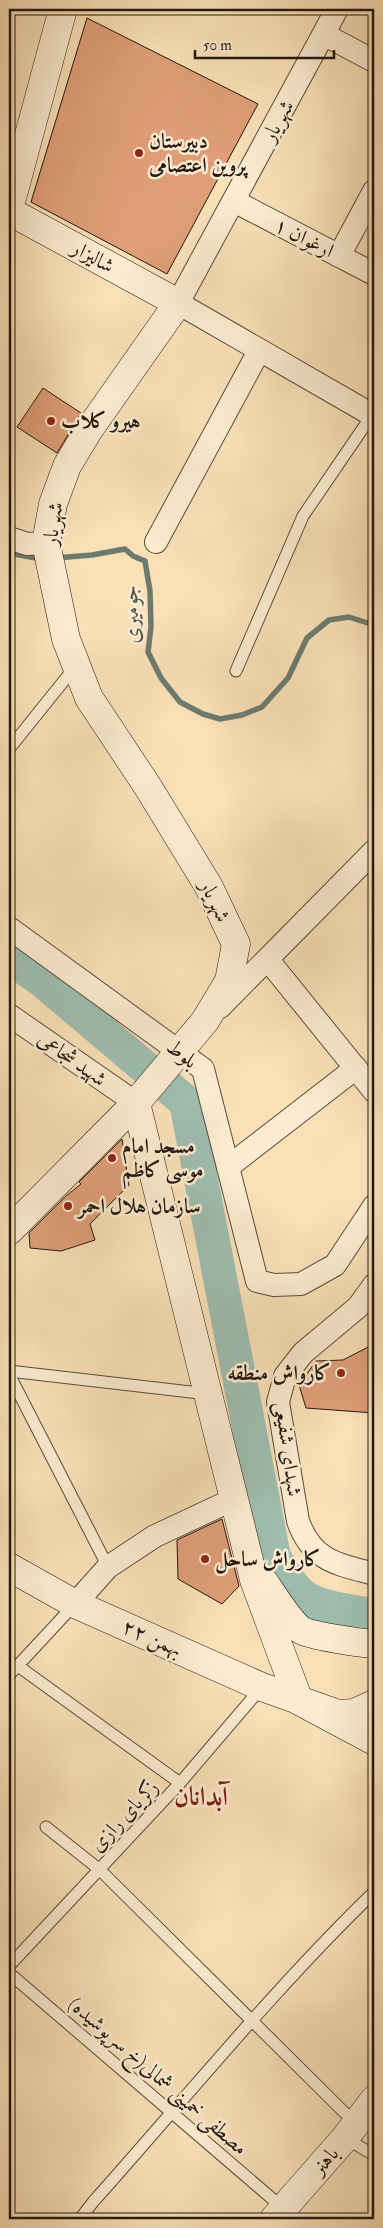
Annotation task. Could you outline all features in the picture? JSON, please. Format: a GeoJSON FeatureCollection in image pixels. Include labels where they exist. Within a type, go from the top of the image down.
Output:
{"type":"FeatureCollection","features":[{"type":"Feature","properties":{"kind":"main road"},"geometry":{"type":"LineString","coordinates":[[9,210],[63,9]]}},
{"type":"Feature","properties":{"kind":"main road","name":"شالیزار"},"geometry":{"type":"LineString","coordinates":[[9,210],[178,304]]}},
{"type":"Feature","properties":{"kind":"main road","name":"شهریار"},"geometry":{"type":"LineString","coordinates":[[9,1232],[141,1097],[205,1021],[229,982],[236,944],[210,887],[148,787],[89,698],[75,666],[64,630],[49,556],[53,504],[67,466],[88,431],[178,304]]}},
{"type":"Feature","properties":{"kind":"main road"},"geometry":{"type":"LineString","coordinates":[[141,1097],[208,1394],[254,1580],[299,1701],[371,1735]]}},
{"type":"Feature","properties":{"kind":"main road"},"geometry":{"type":"LineString","coordinates":[[248,1560],[280,1606],[302,1630],[356,1643],[374,1644]]}},
{"type":"Feature","properties":{"kind":"main road","name":"۲۲ بهمن"},"geometry":{"type":"LineString","coordinates":[[9,1567],[75,1604],[262,1687],[299,1701]]}},
{"type":"Feature","properties":{"kind":"main road"},"geometry":{"type":"LineString","coordinates":[[299,1701],[338,1714],[354,1713],[374,1704]]}},
{"type":"Feature","properties":{"kind":"main road","name":"باهنر"},"geometry":{"type":"LineString","coordinates":[[284,2216],[374,2100]]}},
{"type":"Feature","properties":{"kind":"street","name":"شهریار"},"geometry":{"type":"LineString","coordinates":[[178,304],[325,35],[337,9]]}},
{"type":"Feature","properties":{"kind":"street"},"geometry":{"type":"LineString","coordinates":[[325,35],[374,61]]}},
{"type":"Feature","properties":{"kind":"street"},"geometry":{"type":"LineString","coordinates":[[339,256],[374,191]]}},
{"type":"Feature","properties":{"kind":"street","name":"ارغوان ۱"},"geometry":{"type":"LineString","coordinates":[[234,201],[374,274]]}},
{"type":"Feature","properties":{"kind":"street"},"geometry":{"type":"LineString","coordinates":[[178,304],[259,352],[373,415]]}},
{"type":"Feature","properties":{"kind":"street"},"geometry":{"type":"LineString","coordinates":[[156,542],[259,352]]}},
{"type":"Feature","properties":{"kind":"street"},"geometry":{"type":"LineString","coordinates":[[9,538],[27,544],[49,556]]}},
{"type":"Feature","properties":{"kind":"street"},"geometry":{"type":"LineString","coordinates":[[205,1021],[268,960],[374,851]]}},
{"type":"Feature","properties":{"kind":"street","name":"بلوط"},"geometry":{"type":"LineString","coordinates":[[9,928],[203,1069],[257,1282],[274,1285],[301,1284],[334,1265],[374,1206]]}},
{"type":"Feature","properties":{"kind":"street"},"geometry":{"type":"LineString","coordinates":[[268,960],[374,1091]]}},
{"type":"Feature","properties":{"kind":"street","name":"شهید شجاعی"},"geometry":{"type":"LineString","coordinates":[[9,1014],[141,1097]]}},
{"type":"Feature","properties":{"kind":"street"},"geometry":{"type":"LineString","coordinates":[[228,1167],[356,1068]]}},
{"type":"Feature","properties":{"kind":"street","name":"شهدای شفیعی"},"geometry":{"type":"LineString","coordinates":[[374,1285],[358,1308],[303,1353],[285,1376],[278,1402],[298,1521],[304,1538],[320,1555],[342,1566],[374,1574]]}},
{"type":"Feature","properties":{"kind":"street"},"geometry":{"type":"LineString","coordinates":[[75,1604],[108,1567],[155,1536],[234,1499]]}},
{"type":"Feature","properties":{"kind":"lane"},"geometry":{"type":"LineString","coordinates":[[236,671],[303,516],[373,415]]}},
{"type":"Feature","properties":{"kind":"lane"},"geometry":{"type":"LineString","coordinates":[[9,749],[75,666]]}},
{"type":"Feature","properties":{"kind":"lane"},"geometry":{"type":"LineString","coordinates":[[9,1373],[208,1394]]}},
{"type":"Feature","properties":{"kind":"lane"},"geometry":{"type":"LineString","coordinates":[[9,1373],[108,1567]]}},
{"type":"Feature","properties":{"kind":"lane"},"geometry":{"type":"LineString","coordinates":[[9,1676],[75,1604]]}},
{"type":"Feature","properties":{"kind":"lane"},"geometry":{"type":"LineString","coordinates":[[18,1666],[180,1783]]}},
{"type":"Feature","properties":{"kind":"lane","name":"زکریای رازی"},"geometry":{"type":"LineString","coordinates":[[9,1966],[180,1783],[262,1687]]}},
{"type":"Feature","properties":{"kind":"lane"},"geometry":{"type":"LineString","coordinates":[[46,1827],[100,1870],[252,2020],[374,2156]]}},
{"type":"Feature","properties":{"kind":"lane"},"geometry":{"type":"LineString","coordinates":[[80,2219],[252,2020],[374,1892]]}},
{"type":"Feature","properties":{"kind":"lane","name":"مصطفی خمینی شمالی(خ سرپوشیده)"},"geometry":{"type":"LineString","coordinates":[[9,1973],[173,2113],[284,2216]]}},
{"type":"Feature","properties":{"kind":"building","name":"دبیرستان پروین اعتصامی"},"geometry":{"type":"Polygon","coordinates":[[[87,18],[258,104],[167,274],[31,202],[87,18]]]}},
{"type":"Feature","properties":{"kind":"building","name":"هیرو کلاب"},"geometry":{"type":"Polygon","coordinates":[[[43,388],[81,413],[57,453],[17,427],[43,388]]]}},
{"type":"Feature","properties":{"kind":"building"},"geometry":{"type":"Polygon","coordinates":[[[122,1139],[129,1185],[90,1224],[95,1240],[61,1251],[30,1248],[29,1233],[66,1196],[81,1184],[79,1182],[122,1139]]]}},
{"type":"Feature","properties":{"kind":"building","name":"کارواش منطقه"},"geometry":{"type":"Polygon","coordinates":[[[374,1344],[374,1413],[306,1408],[299,1385],[316,1361],[343,1360],[374,1344]]]}},
{"type":"Feature","properties":{"kind":"building","name":"کارواش ساحل"},"geometry":{"type":"Polygon","coordinates":[[[222,1519],[239,1586],[222,1604],[178,1579],[177,1540],[222,1519]]]}},
{"type":"Feature","properties":{"kind":"waterway","name":"جومیری"},"geometry":{"type":"LineString","coordinates":[[55,558],[92,555],[125,549],[133,556],[145,561],[150,591],[151,627],[148,652],[161,678],[180,702],[203,714],[220,719],[242,715],[262,707],[288,678],[307,638],[329,620],[349,617],[374,625]]}},
{"type":"Feature","properties":{"kind":"waterway","name":"جومیری"},"geometry":{"type":"LineString","coordinates":[[9,553],[41,559]]}},
{"type":"Feature","properties":{"kind":"waterway"},"geometry":{"type":"LineString","coordinates":[[9,957],[44,982],[186,1102],[274,1557],[293,1586],[309,1600],[332,1608],[374,1615]]}},
{"type":"Feature","properties":{"kind":"place","name":"دبیرستان پروین اعتصامی"},"geometry":{"type":"Point","coordinates":[139,153]}},
{"type":"Feature","properties":{"kind":"place","name":"هیرو کلاب"},"geometry":{"type":"Point","coordinates":[51,421]}},
{"type":"Feature","properties":{"kind":"place","name":"مسجد امام موسی کاظم"},"geometry":{"type":"Point","coordinates":[112,1158]}},
{"type":"Feature","properties":{"kind":"place","name":"سازمان هلال احمر"},"geometry":{"type":"Point","coordinates":[68,1206]}},
{"type":"Feature","properties":{"kind":"place","name":"کارواش منطقه"},"geometry":{"type":"Point","coordinates":[341,1373]}},
{"type":"Feature","properties":{"kind":"place","name":"کارواش ساحل"},"geometry":{"type":"Point","coordinates":[205,1559]}},
{"type":"Feature","properties":{"kind":"district","name":"آبدانان"},"geometry":{"type":"Point","coordinates":[201,1797]}}]}
